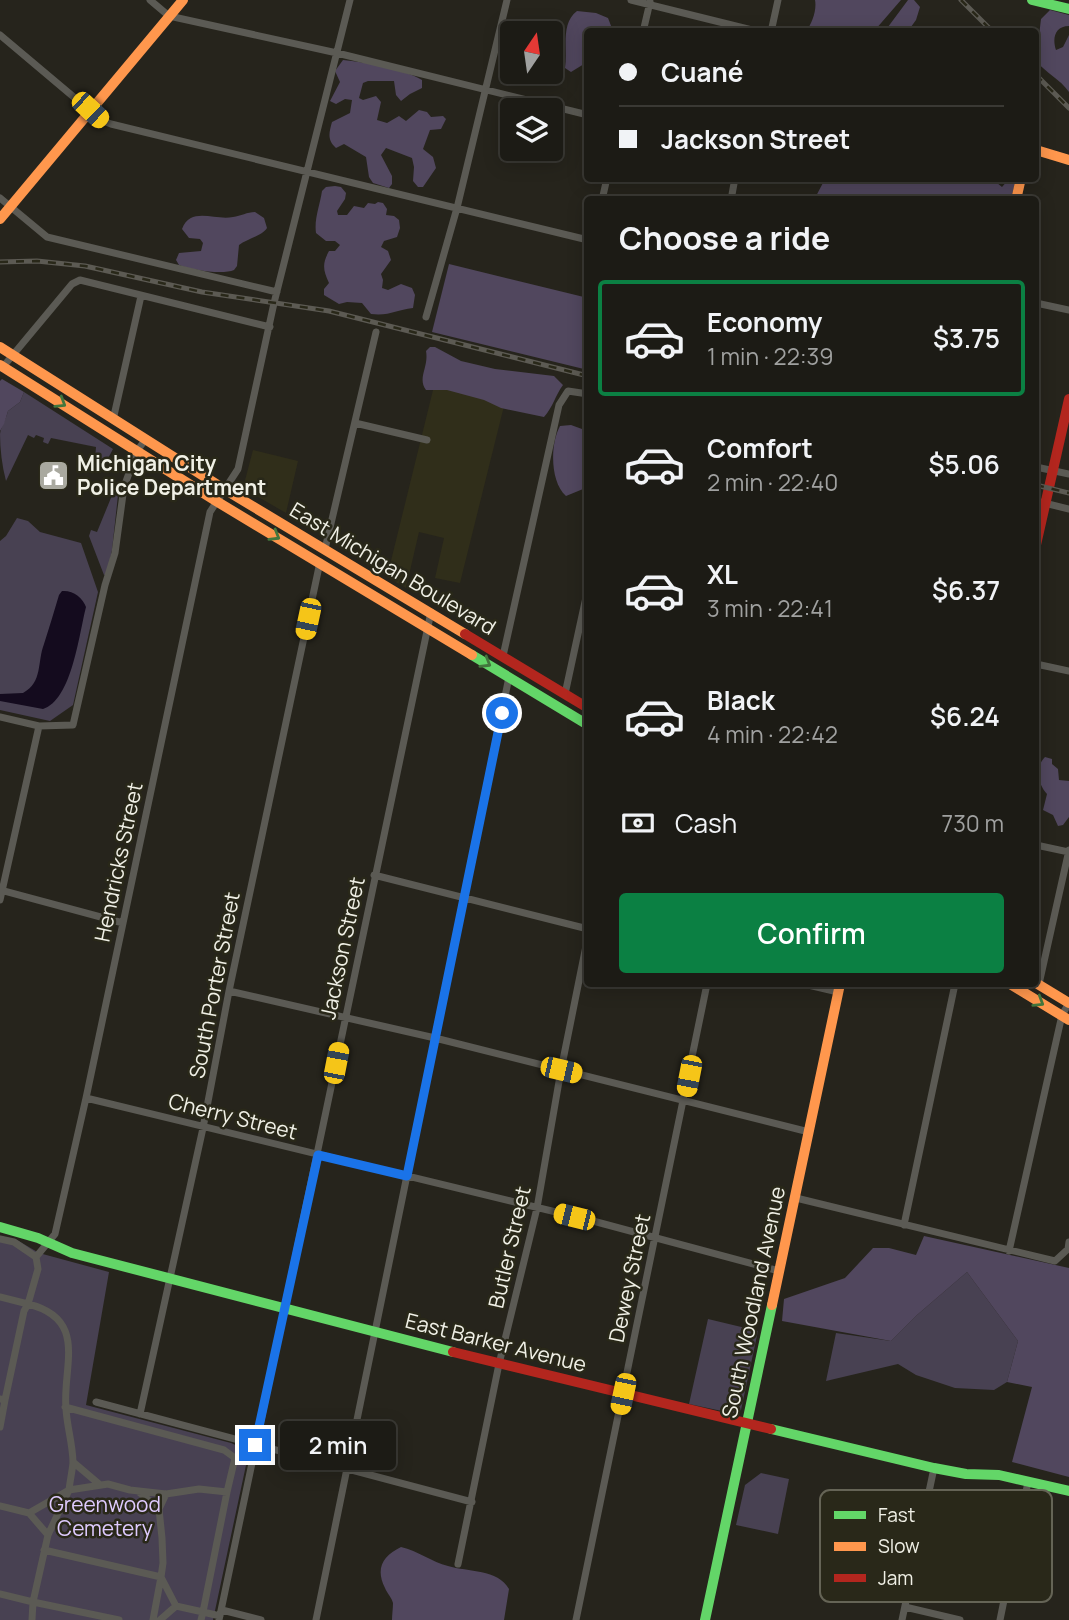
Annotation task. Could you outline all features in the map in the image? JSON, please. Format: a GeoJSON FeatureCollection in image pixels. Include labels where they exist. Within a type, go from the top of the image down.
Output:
{"type":"FeatureCollection","features":[{"type":"Feature","properties":{"kind":"street"},"geometry":{"type":"LineString","coordinates":[[150,0],[169,16],[337,53],[584,114]]}},
{"type":"Feature","properties":{"kind":"street"},"geometry":{"type":"LineString","coordinates":[[0,219],[183,0]]}},
{"type":"Feature","properties":{"kind":"street","name":"Hendricks Street"},"geometry":{"type":"LineString","coordinates":[[36,1257],[55,1234],[210,512],[237,469],[277,292],[350,0]]}},
{"type":"Feature","properties":{"kind":"street"},"geometry":{"type":"LineString","coordinates":[[426,317],[457,208],[507,0]]}},
{"type":"Feature","properties":{"kind":"street"},"geometry":{"type":"LineString","coordinates":[[631,0],[650,2],[745,28]]}},
{"type":"Feature","properties":{"kind":"street"},"geometry":{"type":"LineString","coordinates":[[772,28],[778,0]]}},
{"type":"Feature","properties":{"kind":"street"},"geometry":{"type":"LineString","coordinates":[[1032,0],[1064,5]]}},
{"type":"Feature","properties":{"kind":"street"},"geometry":{"type":"LineString","coordinates":[[644,28],[650,2]]}},
{"type":"Feature","properties":{"kind":"street"},"geometry":{"type":"LineString","coordinates":[[0,35],[101,120],[111,124],[584,239]]}},
{"type":"Feature","properties":{"kind":"street"},"geometry":{"type":"LineString","coordinates":[[1039,151],[1069,160]]}},
{"type":"Feature","properties":{"kind":"street"},"geometry":{"type":"LineString","coordinates":[[0,198],[47,237],[277,292]]}},
{"type":"Feature","properties":{"kind":"street"},"geometry":{"type":"LineString","coordinates":[[1,367],[80,280],[270,327]]}},
{"type":"Feature","properties":{"kind":"street"},"geometry":{"type":"LineString","coordinates":[[113,420],[141,296]]}},
{"type":"Feature","properties":{"kind":"street"},"geometry":{"type":"LineString","coordinates":[[1039,304],[1069,310]]}},
{"type":"Feature","properties":{"kind":"street"},"geometry":{"type":"LineString","coordinates":[[325,549],[376,332]]}},
{"type":"Feature","properties":{"kind":"street","name":"East Michigan Boulevard"},"geometry":{"type":"LineString","coordinates":[[0,347],[224,489],[584,706]]}},
{"type":"Feature","properties":{"kind":"street","name":"East Michigan Boulevard"},"geometry":{"type":"LineString","coordinates":[[1,367],[216,501],[584,723]]}},
{"type":"Feature","properties":{"kind":"street"},"geometry":{"type":"LineString","coordinates":[[503,656],[559,405],[568,391],[584,393]]}},
{"type":"Feature","properties":{"kind":"street"},"geometry":{"type":"LineString","coordinates":[[1069,399],[1053,471],[1041,502],[1069,509]]}},
{"type":"Feature","properties":{"kind":"street"},"geometry":{"type":"LineString","coordinates":[[355,423],[427,440]]}},
{"type":"Feature","properties":{"kind":"street"},"geometry":{"type":"LineString","coordinates":[[0,718],[39,726],[73,725],[105,585],[115,553],[124,487],[137,451],[145,440]]}},
{"type":"Feature","properties":{"kind":"street"},"geometry":{"type":"LineString","coordinates":[[1039,468],[1069,474]]}},
{"type":"Feature","properties":{"kind":"street","name":"South Porter Street"},"geometry":{"type":"LineString","coordinates":[[139,1414],[203,1128],[229,991],[320,562]]}},
{"type":"Feature","properties":{"kind":"street"},"geometry":{"type":"LineString","coordinates":[[565,694],[584,606]]}},
{"type":"Feature","properties":{"kind":"street","name":"Jackson Street"},"geometry":{"type":"LineString","coordinates":[[220,1615],[430,612]]}},
{"type":"Feature","properties":{"kind":"street"},"geometry":{"type":"LineString","coordinates":[[1039,665],[1069,671]]}},
{"type":"Feature","properties":{"kind":"street"},"geometry":{"type":"LineString","coordinates":[[316,1620],[509,677]]}},
{"type":"Feature","properties":{"kind":"street"},"geometry":{"type":"LineString","coordinates":[[0,900],[39,726]]}},
{"type":"Feature","properties":{"kind":"street"},"geometry":{"type":"LineString","coordinates":[[1039,846],[1069,851],[1039,975]]}},
{"type":"Feature","properties":{"kind":"street"},"geometry":{"type":"LineString","coordinates":[[374,875],[584,928]]}},
{"type":"Feature","properties":{"kind":"street"},"geometry":{"type":"LineString","coordinates":[[1,890],[122,923]]}},
{"type":"Feature","properties":{"kind":"street","name":"Butler Street"},"geometry":{"type":"LineString","coordinates":[[458,1564],[499,1364],[537,1208],[584,956]]}},
{"type":"Feature","properties":{"kind":"street"},"geometry":{"type":"LineString","coordinates":[[1009,1251],[1069,1003],[1039,984]]}},
{"type":"Feature","properties":{"kind":"street","name":"Dewey Street"},"geometry":{"type":"LineString","coordinates":[[576,1620],[706,987]]}},
{"type":"Feature","properties":{"kind":"street"},"geometry":{"type":"LineString","coordinates":[[904,1225],[954,987]]}},
{"type":"Feature","properties":{"kind":"street"},"geometry":{"type":"LineString","coordinates":[[1015,987],[1065,1018]]}},
{"type":"Feature","properties":{"kind":"street","name":"South Woodland Avenue"},"geometry":{"type":"LineString","coordinates":[[705,1620],[839,988]]}},
{"type":"Feature","properties":{"kind":"street"},"geometry":{"type":"LineString","coordinates":[[229,991],[435,1038],[809,1132]]}},
{"type":"Feature","properties":{"kind":"street","name":"Cherry Street"},"geometry":{"type":"LineString","coordinates":[[86,1098],[537,1208],[779,1271]]}},
{"type":"Feature","properties":{"kind":"street"},"geometry":{"type":"LineString","coordinates":[[796,1198],[1055,1261],[1068,1245]]}},
{"type":"Feature","properties":{"kind":"street","name":"East Barker Avenue"},"geometry":{"type":"LineString","coordinates":[[0,1227],[72,1253],[499,1364],[934,1468],[966,1474],[999,1475],[1069,1491]]}},
{"type":"Feature","properties":{"kind":"street"},"geometry":{"type":"LineString","coordinates":[[0,1239],[14,1242],[36,1257],[38,1269],[32,1299],[24,1311],[3,1400],[0,1427]]}},
{"type":"Feature","properties":{"kind":"street"},"geometry":{"type":"LineString","coordinates":[[0,1297],[39,1307],[52,1315],[69,1341],[65,1407],[73,1462],[69,1490],[44,1550],[32,1620]]}},
{"type":"Feature","properties":{"kind":"street"},"geometry":{"type":"LineString","coordinates":[[96,1402],[472,1502]]}},
{"type":"Feature","properties":{"kind":"street"},"geometry":{"type":"LineString","coordinates":[[65,1407],[231,1454],[235,1458],[202,1616]]}},
{"type":"Feature","properties":{"kind":"street"},"geometry":{"type":"LineString","coordinates":[[73,1462],[99,1485]]}},
{"type":"Feature","properties":{"kind":"street"},"geometry":{"type":"LineString","coordinates":[[929,1490],[934,1468]]}},
{"type":"Feature","properties":{"kind":"street"},"geometry":{"type":"LineString","coordinates":[[1026,1490],[1028,1482]]}},
{"type":"Feature","properties":{"kind":"street"},"geometry":{"type":"LineString","coordinates":[[29,1513],[69,1490],[99,1485],[166,1494],[199,1489],[227,1492]]}},
{"type":"Feature","properties":{"kind":"street"},"geometry":{"type":"LineString","coordinates":[[139,1492],[159,1509]]}},
{"type":"Feature","properties":{"kind":"street"},"geometry":{"type":"LineString","coordinates":[[153,1620],[163,1563],[159,1509],[166,1494]]}},
{"type":"Feature","properties":{"kind":"street"},"geometry":{"type":"LineString","coordinates":[[0,1506],[29,1513],[48,1535]]}},
{"type":"Feature","properties":{"kind":"street"},"geometry":{"type":"LineString","coordinates":[[44,1550],[161,1577],[176,1606],[202,1616],[220,1615],[261,1620]]}},
{"type":"Feature","properties":{"kind":"street"},"geometry":{"type":"LineString","coordinates":[[0,1594],[119,1620]]}},
{"type":"Feature","properties":{"kind":"street"},"geometry":{"type":"LineString","coordinates":[[902,1620],[906,1602]]}},
{"type":"Feature","properties":{"kind":"street"},"geometry":{"type":"LineString","coordinates":[[1000,1620],[1004,1602]]}},
{"type":"Feature","properties":{"kind":"street"},"geometry":{"type":"LineString","coordinates":[[160,1620],[176,1606]]}},
{"type":"Feature","properties":{"kind":"street"},"geometry":{"type":"LineString","coordinates":[[905,1607],[960,1620]]}},
{"type":"Feature","properties":{"kind":"shaded area"},"geometry":{"type":"Polygon","coordinates":[[[815,0],[901,0],[877,28],[808,28],[815,0]]]}},
{"type":"Feature","properties":{"kind":"shaded area"},"geometry":{"type":"Polygon","coordinates":[[[908,0],[914,0],[920,7],[910,28],[887,28],[908,0]]]}},
{"type":"Feature","properties":{"kind":"shaded area"},"geometry":{"type":"Polygon","coordinates":[[[1050,10],[1069,15],[1069,26],[1058,30],[1054,41],[1056,50],[1063,47],[1069,35],[1069,92],[1039,64],[1041,19],[1050,10]]]}},
{"type":"Feature","properties":{"kind":"shaded area"},"geometry":{"type":"Polygon","coordinates":[[[577,11],[596,13],[608,18],[612,28],[584,28],[584,64],[571,72],[565,68],[566,37],[572,16],[577,11]]]}},
{"type":"Feature","properties":{"kind":"shaded area"},"geometry":{"type":"Polygon","coordinates":[[[343,60],[395,69],[422,80],[422,88],[401,101],[396,95],[394,81],[363,83],[359,98],[363,100],[376,96],[381,102],[377,120],[387,123],[399,116],[406,121],[419,110],[427,112],[431,117],[443,116],[446,119],[441,129],[430,130],[423,149],[433,157],[436,168],[423,187],[418,187],[413,181],[412,158],[386,148],[381,155],[392,176],[389,188],[373,183],[369,177],[366,157],[344,144],[336,148],[331,142],[332,122],[350,113],[352,100],[345,99],[336,104],[330,101],[340,82],[335,71],[343,60]]]}},
{"type":"Feature","properties":{"kind":"shaded area"},"geometry":{"type":"Polygon","coordinates":[[[823,182],[996,182],[1002,187],[1006,182],[1015,182],[1012,196],[816,196],[823,182]]]}},
{"type":"Feature","properties":{"kind":"shaded area"},"geometry":{"type":"Polygon","coordinates":[[[326,187],[341,187],[346,193],[337,211],[338,215],[347,215],[354,206],[364,208],[368,203],[378,202],[383,203],[387,209],[386,215],[399,220],[397,237],[384,241],[381,247],[388,251],[391,260],[381,274],[382,288],[388,290],[401,284],[412,288],[415,295],[413,308],[388,314],[371,314],[362,303],[339,304],[324,295],[324,289],[329,283],[324,263],[329,251],[335,251],[340,245],[335,241],[326,241],[316,233],[316,222],[322,191],[326,187]]]}},
{"type":"Feature","properties":{"kind":"shaded area"},"geometry":{"type":"Polygon","coordinates":[[[255,212],[264,218],[267,228],[239,245],[237,266],[234,270],[207,271],[179,265],[176,260],[179,253],[201,251],[203,243],[200,239],[189,238],[182,229],[191,218],[226,218],[255,212]]]}},
{"type":"Feature","properties":{"kind":"shaded area"},"geometry":{"type":"Polygon","coordinates":[[[449,264],[584,297],[584,369],[432,332],[449,264]]]}},
{"type":"Feature","properties":{"kind":"shaded area"},"geometry":{"type":"Polygon","coordinates":[[[430,347],[461,361],[495,369],[554,376],[563,385],[544,417],[501,408],[484,400],[447,390],[426,390],[423,377],[426,351],[430,347]]]}},
{"type":"Feature","properties":{"kind":"shaded area"},"geometry":{"type":"Polygon","coordinates":[[[2,379],[24,392],[20,402],[8,411],[0,431],[0,381],[2,379]]]}},
{"type":"Feature","properties":{"kind":"shaded area"},"geometry":{"type":"Polygon","coordinates":[[[434,386],[505,402],[460,583],[435,578],[444,538],[419,532],[406,588],[387,577],[434,386]]]}},
{"type":"Feature","properties":{"kind":"shaded area"},"geometry":{"type":"Polygon","coordinates":[[[560,426],[584,428],[584,489],[566,496],[557,482],[553,462],[554,443],[560,426]]]}},
{"type":"Feature","properties":{"kind":"shaded area"},"geometry":{"type":"Polygon","coordinates":[[[253,450],[298,461],[286,513],[243,488],[253,450]]]}},
{"type":"Feature","properties":{"kind":"shaded area"},"geometry":{"type":"Polygon","coordinates":[[[62,591],[77,595],[86,607],[73,665],[61,693],[53,703],[43,709],[0,701],[0,694],[23,693],[34,683],[62,591]]]}},
{"type":"Feature","properties":{"kind":"shaded area"},"geometry":{"type":"Polygon","coordinates":[[[1045,757],[1052,759],[1052,764],[1058,769],[1059,780],[1069,781],[1069,817],[1063,825],[1058,826],[1053,815],[1043,810],[1047,794],[1041,786],[1039,776],[1045,757]]]}},
{"type":"Feature","properties":{"kind":"shaded area"},"geometry":{"type":"Polygon","coordinates":[[[924,1236],[1069,1268],[1069,1477],[1012,1462],[1032,1387],[1007,1382],[1018,1341],[967,1272],[891,1341],[782,1321],[784,1299],[845,1278],[873,1248],[889,1248],[916,1255],[924,1236]]]}},
{"type":"Feature","properties":{"kind":"shaded area"},"geometry":{"type":"Polygon","coordinates":[[[401,1547],[442,1564],[498,1578],[509,1589],[504,1620],[392,1620],[393,1603],[382,1581],[381,1569],[385,1559],[401,1547]]]}},
{"type":"Feature","properties":{"kind":"green space"},"geometry":{"type":"Polygon","coordinates":[[[24,392],[113,449],[105,464],[95,460],[96,447],[51,438],[48,444],[43,442],[44,438],[28,435],[6,481],[0,434],[8,411],[20,402],[24,392]]]}},
{"type":"Feature","properties":{"kind":"green space"},"geometry":{"type":"Polygon","coordinates":[[[109,487],[118,495],[112,550],[107,574],[104,575],[89,536],[91,530],[97,532],[113,493],[107,490],[109,487]]]}},
{"type":"Feature","properties":{"kind":"green space"},"geometry":{"type":"Polygon","coordinates":[[[17,518],[28,521],[40,532],[81,543],[98,592],[73,705],[50,721],[0,710],[0,541],[17,518]]]}},
{"type":"Feature","properties":{"kind":"green space","name":"Greenwood Cemetery"},"geometry":{"type":"Polygon","coordinates":[[[0,1236],[17,1240],[39,1253],[109,1272],[86,1405],[231,1443],[249,1451],[213,1620],[0,1620],[0,1236]]]}},
{"type":"Feature","properties":{"kind":"green space"},"geometry":{"type":"Polygon","coordinates":[[[967,1272],[1018,1341],[1007,1382],[994,1390],[955,1388],[916,1375],[898,1364],[826,1381],[836,1333],[891,1341],[967,1272]]]}},
{"type":"Feature","properties":{"kind":"green space"},"geometry":{"type":"Polygon","coordinates":[[[708,1319],[758,1331],[741,1410],[736,1414],[689,1404],[708,1319]]]}},
{"type":"Feature","properties":{"kind":"green space"},"geometry":{"type":"Polygon","coordinates":[[[761,1473],[789,1479],[778,1534],[736,1525],[745,1485],[761,1473]]]}},
{"type":"Feature","properties":{"kind":"railway"},"geometry":{"type":"LineString","coordinates":[[961,0],[989,28]]}},
{"type":"Feature","properties":{"kind":"railway"},"geometry":{"type":"LineString","coordinates":[[1039,78],[1069,108]]}},
{"type":"Feature","properties":{"kind":"railway"},"geometry":{"type":"LineString","coordinates":[[0,262],[37,261],[85,266],[202,292],[329,311],[584,375]]}},
{"type":"Feature","properties":{"kind":"railway"},"geometry":{"type":"LineString","coordinates":[[1039,486],[1069,493]]}},
{"type":"Feature","properties":{"kind":"traffic: fast"},"geometry":{"type":"LineString","coordinates":[[1032,0],[1069,9]]}},
{"type":"Feature","properties":{"kind":"traffic: fast"},"geometry":{"type":"LineString","coordinates":[[472,655],[584,723]]}},
{"type":"Feature","properties":{"kind":"traffic: fast"},"geometry":{"type":"LineString","coordinates":[[0,1227],[38,1238],[72,1253],[453,1352]]}},
{"type":"Feature","properties":{"kind":"traffic: fast"},"geometry":{"type":"LineString","coordinates":[[705,1620],[772,1305]]}},
{"type":"Feature","properties":{"kind":"traffic: fast"},"geometry":{"type":"LineString","coordinates":[[771,1429],[934,1468],[966,1474],[999,1475],[1069,1491]]}},
{"type":"Feature","properties":{"kind":"traffic: slow"},"geometry":{"type":"LineString","coordinates":[[0,219],[183,0]]}},
{"type":"Feature","properties":{"kind":"traffic: slow"},"geometry":{"type":"LineString","coordinates":[[1039,151],[1069,160]]}},
{"type":"Feature","properties":{"kind":"traffic: slow"},"geometry":{"type":"LineString","coordinates":[[1017,196],[1020,182]]}},
{"type":"Feature","properties":{"kind":"traffic: slow"},"geometry":{"type":"LineString","coordinates":[[0,347],[224,489],[465,634]]}},
{"type":"Feature","properties":{"kind":"traffic: slow"},"geometry":{"type":"LineString","coordinates":[[0,365],[216,501],[472,655]]}},
{"type":"Feature","properties":{"kind":"traffic: slow"},"geometry":{"type":"LineString","coordinates":[[1039,985],[1069,1003]]}},
{"type":"Feature","properties":{"kind":"traffic: slow"},"geometry":{"type":"LineString","coordinates":[[772,1305],[839,987]]}},
{"type":"Feature","properties":{"kind":"traffic: slow"},"geometry":{"type":"LineString","coordinates":[[1015,987],[1069,1020]]}},
{"type":"Feature","properties":{"kind":"traffic: jam"},"geometry":{"type":"LineString","coordinates":[[1039,532],[1069,399]]}},
{"type":"Feature","properties":{"kind":"traffic: jam"},"geometry":{"type":"LineString","coordinates":[[465,634],[584,706]]}},
{"type":"Feature","properties":{"kind":"traffic: jam"},"geometry":{"type":"LineString","coordinates":[[453,1352],[771,1429]]}},
{"type":"Feature","properties":{"kind":"place","name":"Michigan City Police Department"},"geometry":{"type":"Point","coordinates":[54,475]}},
{"type":"Feature","properties":{"kind":"route"},"geometry":{"type":"LineString","coordinates":[[255,1445],[318,1155],[407,1176],[502,713]]}}]}
